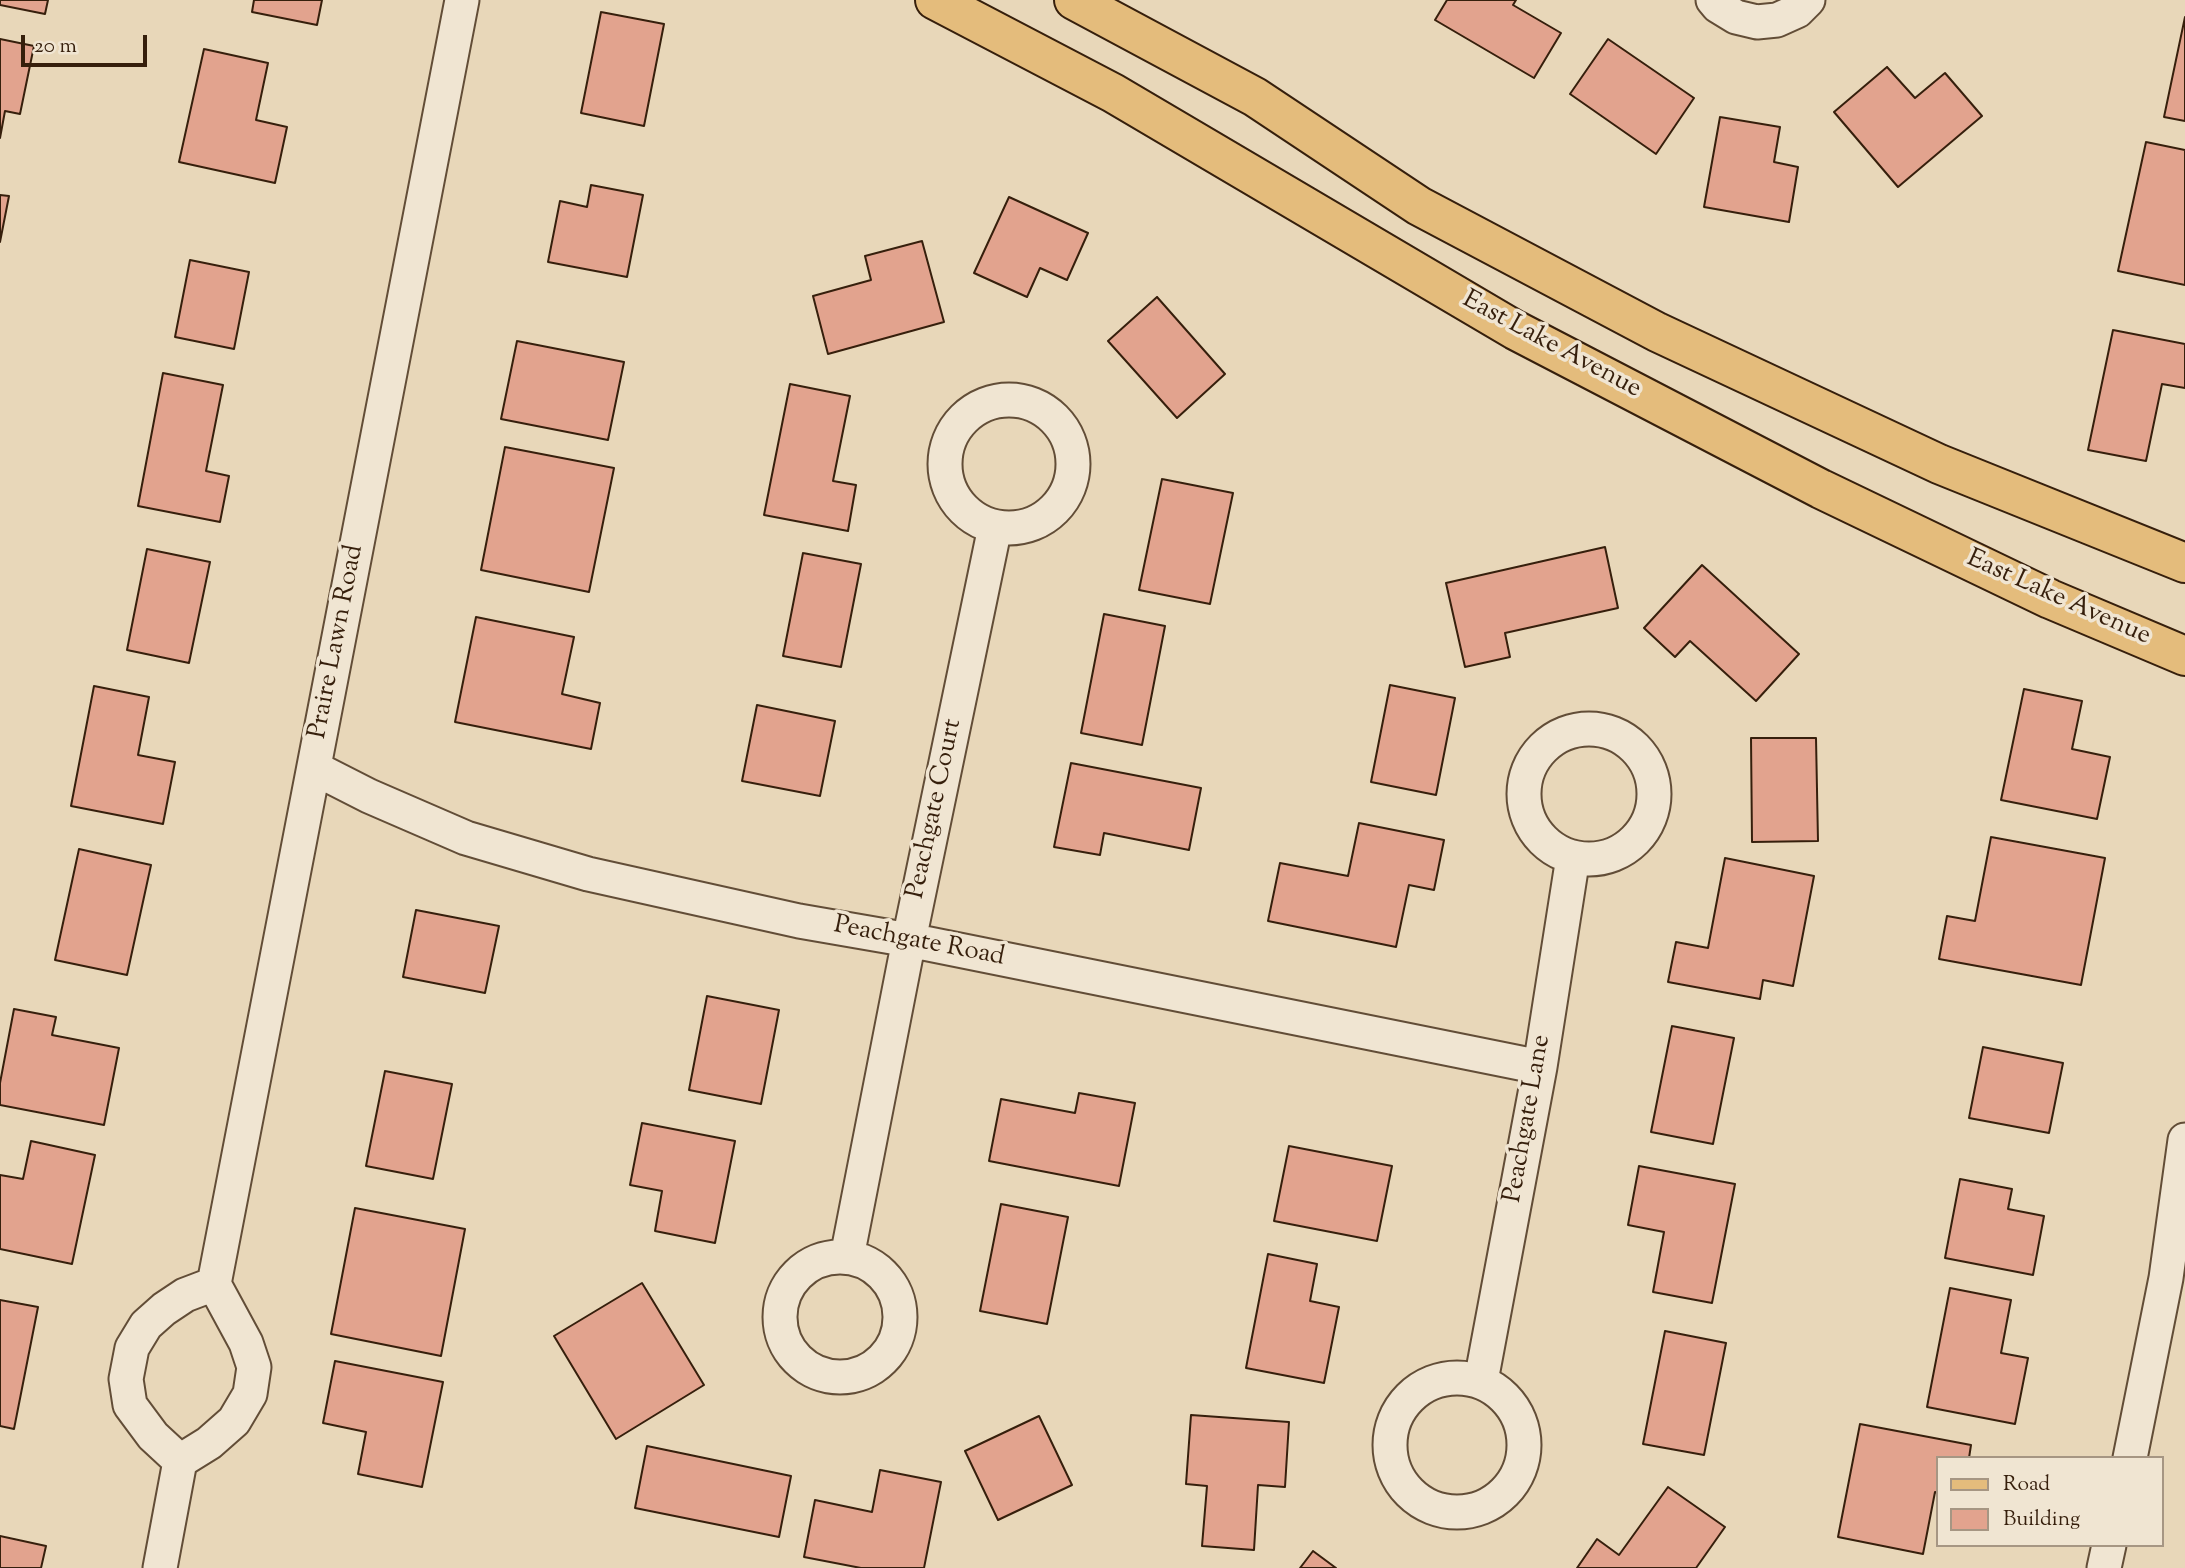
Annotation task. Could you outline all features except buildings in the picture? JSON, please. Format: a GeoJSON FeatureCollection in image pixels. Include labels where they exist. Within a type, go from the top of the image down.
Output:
{"type":"FeatureCollection","features":[{"type":"Feature","properties":{"kind":"main road","name":"East Lake Avenue"},"geometry":{"type":"LineString","coordinates":[[935,0],[1113,93],[1539,343],[1821,489],[2050,599],[2185,656]]}},
{"type":"Feature","properties":{"kind":"main road"},"geometry":{"type":"LineString","coordinates":[[1074,0],[1255,97],[1419,206],[1657,332],[1939,464],[2185,563]]}},
{"type":"Feature","properties":{"kind":"street","name":"Praire Lawn Road"},"geometry":{"type":"LineString","coordinates":[[215,1284],[462,0]]}},
{"type":"Feature","properties":{"kind":"street"},"geometry":{"type":"LineString","coordinates":[[1713,0],[1736,17],[1757,22],[1777,20],[1797,11],[1808,0]]}},
{"type":"Feature","properties":{"kind":"street","name":"Peachgate Court"},"geometry":{"type":"LineString","coordinates":[[847,1257],[909,940],[995,527]]}},
{"type":"Feature","properties":{"kind":"street","name":"Peachgate Road"},"geometry":{"type":"LineString","coordinates":[[314,768],[369,796],[466,838],[576,871],[799,921],[909,940],[1540,1067]]}},
{"type":"Feature","properties":{"kind":"street","name":"Peachgate Lane"},"geometry":{"type":"LineString","coordinates":[[1481,1381],[1540,1067],[1573,857]]}},
{"type":"Feature","properties":{"kind":"street"},"geometry":{"type":"LineString","coordinates":[[2130,1456],[2166,1278],[2185,1140]]}},
{"type":"Feature","properties":{"kind":"street"},"geometry":{"type":"LineString","coordinates":[[160,1568],[180,1461],[209,1443],[234,1421],[250,1394],[254,1367],[246,1343],[215,1284],[185,1295],[164,1309],[146,1325],[132,1348],[130,1358],[126,1379],[130,1405],[153,1436],[180,1461]]}},
{"type":"Feature","properties":{"kind":"street"},"geometry":{"type":"LineString","coordinates":[[1458,1377],[1481,1381],[1500,1392],[1514,1409],[1523,1428],[1525,1450],[1520,1471],[1509,1489],[1492,1503],[1472,1511],[1450,1513],[1429,1507],[1410,1494],[1396,1476],[1390,1453],[1391,1430],[1399,1408],[1415,1391],[1435,1380],[1458,1377]]}},
{"type":"Feature","properties":{"kind":"street"},"geometry":{"type":"LineString","coordinates":[[2104,1568],[2109,1547]]}}]}
